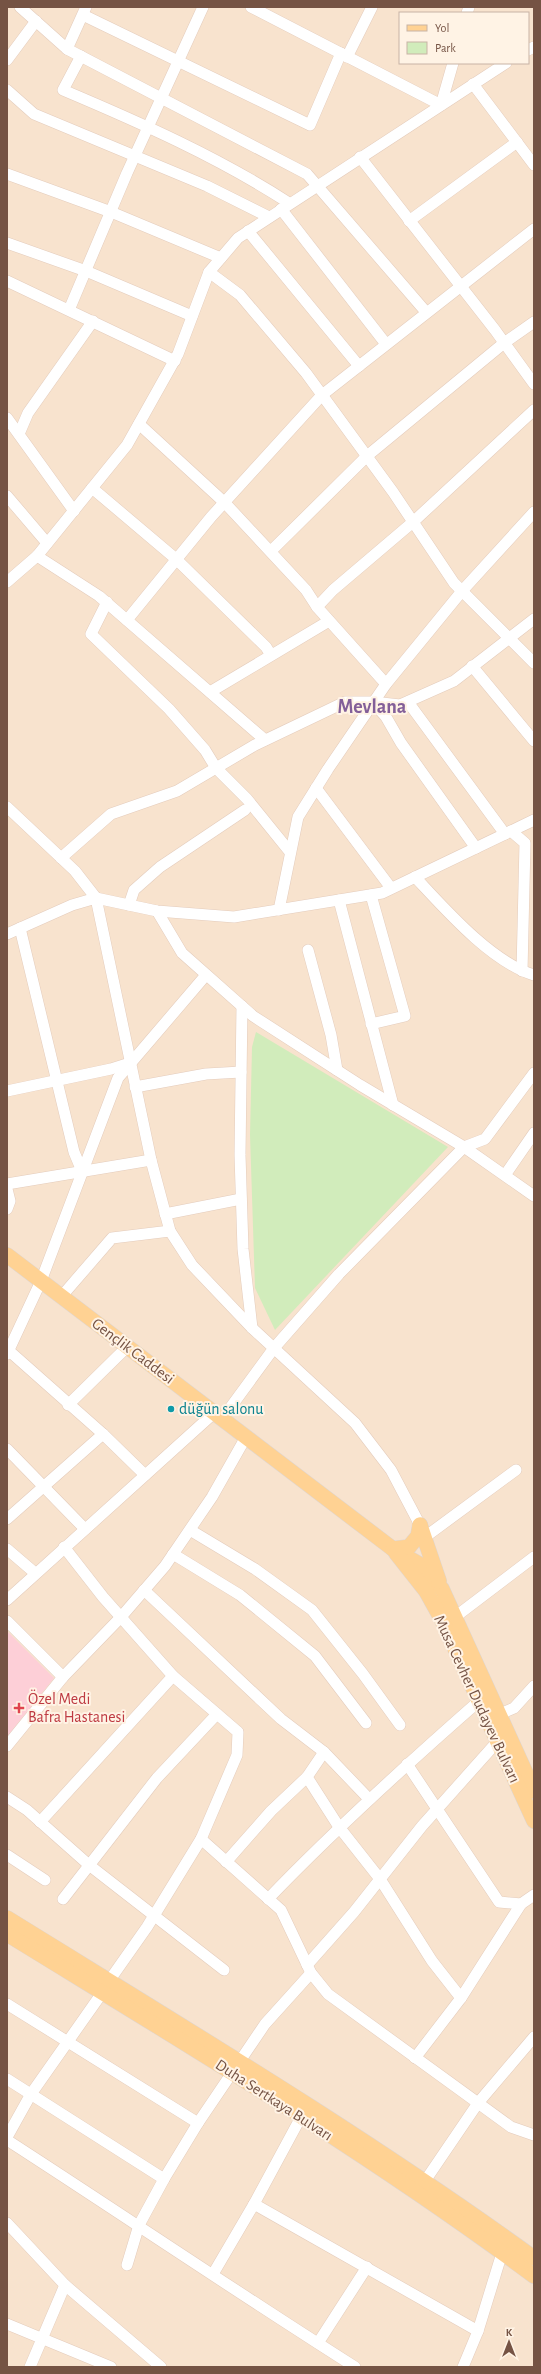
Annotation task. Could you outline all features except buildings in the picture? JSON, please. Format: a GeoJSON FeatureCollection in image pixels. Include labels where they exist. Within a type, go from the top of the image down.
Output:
{"type":"FeatureCollection","features":[{"type":"Feature","properties":{"kind":"main road","name":"Gençlik Caddesi"},"geometry":{"type":"LineString","coordinates":[[7,1255],[393,1550]]}},
{"type":"Feature","properties":{"kind":"main road"},"geometry":{"type":"LineString","coordinates":[[393,1550],[409,1547],[422,1531]]}},
{"type":"Feature","properties":{"kind":"main road"},"geometry":{"type":"LineString","coordinates":[[416,1579],[422,1531]]}},
{"type":"Feature","properties":{"kind":"main road","name":"Musa Cevher Dudayev Bulvarı"},"geometry":{"type":"LineString","coordinates":[[422,1531],[442,1589],[534,1791]]}},
{"type":"Feature","properties":{"kind":"main road","name":"Musa Cevher Dudayev Bulvarı"},"geometry":{"type":"LineString","coordinates":[[393,1550],[419,1564],[442,1589]]}},
{"type":"Feature","properties":{"kind":"main road","name":"Musa Cevher Dudayev Bulvarı"},"geometry":{"type":"LineString","coordinates":[[393,1550],[416,1579],[441,1618],[534,1821]]}},
{"type":"Feature","properties":{"kind":"main road","name":"Duha Sertkaya Bulvarı"},"geometry":{"type":"LineString","coordinates":[[7,1918],[106,1987]]}},
{"type":"Feature","properties":{"kind":"main road","name":"Duha Sertkaya Bulvarı"},"geometry":{"type":"LineString","coordinates":[[7,1934],[106,1987],[425,2181],[534,2258]]}},
{"type":"Feature","properties":{"kind":"main road","name":"Duha Sertkaya Bulvarı"},"geometry":{"type":"LineString","coordinates":[[236,2065],[301,2117],[471,2230],[534,2276]]}},
{"type":"Feature","properties":{"kind":"street"},"geometry":{"type":"LineString","coordinates":[[20,7],[67,49],[162,96],[307,174],[315,186],[426,312]]}},
{"type":"Feature","properties":{"kind":"street"},"geometry":{"type":"LineString","coordinates":[[70,310],[134,157],[203,7]]}},
{"type":"Feature","properties":{"kind":"street"},"geometry":{"type":"LineString","coordinates":[[251,7],[441,105]]}},
{"type":"Feature","properties":{"kind":"street"},"geometry":{"type":"LineString","coordinates":[[67,49],[85,11],[178,60],[310,125],[344,55],[372,7]]}},
{"type":"Feature","properties":{"kind":"street"},"geometry":{"type":"LineString","coordinates":[[7,60],[36,21]]}},
{"type":"Feature","properties":{"kind":"street"},"geometry":{"type":"LineString","coordinates":[[81,56],[63,90],[149,126],[251,179],[285,206],[386,344]]}},
{"type":"Feature","properties":{"kind":"street"},"geometry":{"type":"LineString","coordinates":[[441,105],[453,64]]}},
{"type":"Feature","properties":{"kind":"street"},"geometry":{"type":"LineString","coordinates":[[7,582],[37,556],[128,445],[175,361],[209,272],[238,238],[315,186],[504,64]]}},
{"type":"Feature","properties":{"kind":"street"},"geometry":{"type":"LineString","coordinates":[[473,84],[534,165]]}},
{"type":"Feature","properties":{"kind":"street"},"geometry":{"type":"LineString","coordinates":[[7,90],[34,114],[134,157],[207,186],[270,217]]}},
{"type":"Feature","properties":{"kind":"street"},"geometry":{"type":"LineString","coordinates":[[409,221],[517,142]]}},
{"type":"Feature","properties":{"kind":"street"},"geometry":{"type":"LineString","coordinates":[[360,157],[534,384]]}},
{"type":"Feature","properties":{"kind":"street"},"geometry":{"type":"LineString","coordinates":[[7,174],[111,212],[221,258]]}},
{"type":"Feature","properties":{"kind":"street"},"geometry":{"type":"LineString","coordinates":[[127,620],[176,559],[322,395],[426,312],[534,229]]}},
{"type":"Feature","properties":{"kind":"street"},"geometry":{"type":"LineString","coordinates":[[248,231],[359,366]]}},
{"type":"Feature","properties":{"kind":"street"},"geometry":{"type":"LineString","coordinates":[[7,244],[86,271],[192,316]]}},
{"type":"Feature","properties":{"kind":"street"},"geometry":{"type":"LineString","coordinates":[[209,272],[240,295],[322,395],[367,456],[454,583],[534,663]]}},
{"type":"Feature","properties":{"kind":"street"},"geometry":{"type":"LineString","coordinates":[[8,283],[70,310],[175,361]]}},
{"type":"Feature","properties":{"kind":"street"},"geometry":{"type":"LineString","coordinates":[[19,434],[28,413],[93,321]]}},
{"type":"Feature","properties":{"kind":"street"},"geometry":{"type":"LineString","coordinates":[[271,551],[367,456],[504,343],[534,322]]}},
{"type":"Feature","properties":{"kind":"street"},"geometry":{"type":"LineString","coordinates":[[317,607],[413,522],[534,410]]}},
{"type":"Feature","properties":{"kind":"street"},"geometry":{"type":"LineString","coordinates":[[7,418],[74,511]]}},
{"type":"Feature","properties":{"kind":"street"},"geometry":{"type":"LineString","coordinates":[[139,424],[225,503],[271,551],[306,590],[317,607],[329,621],[386,684]]}},
{"type":"Feature","properties":{"kind":"street"},"geometry":{"type":"LineString","coordinates":[[92,488],[176,559],[266,646],[271,655]]}},
{"type":"Feature","properties":{"kind":"street"},"geometry":{"type":"LineString","coordinates":[[7,496],[47,543]]}},
{"type":"Feature","properties":{"kind":"street"},"geometry":{"type":"LineString","coordinates":[[278,910],[298,817],[316,788],[386,684],[462,592],[534,512]]}},
{"type":"Feature","properties":{"kind":"street"},"geometry":{"type":"LineString","coordinates":[[37,556],[107,602],[265,740]]}},
{"type":"Feature","properties":{"kind":"street"},"geometry":{"type":"LineString","coordinates":[[107,602],[91,634],[169,709],[205,750],[216,768],[247,799],[290,852]]}},
{"type":"Feature","properties":{"kind":"street"},"geometry":{"type":"LineString","coordinates":[[60,858],[111,814],[177,791],[265,740],[345,702],[373,702],[400,705],[454,681],[534,620]]}},
{"type":"Feature","properties":{"kind":"street"},"geometry":{"type":"LineString","coordinates":[[210,692],[329,621]]}},
{"type":"Feature","properties":{"kind":"street"},"geometry":{"type":"LineString","coordinates":[[472,666],[534,741]]}},
{"type":"Feature","properties":{"kind":"street"},"geometry":{"type":"LineString","coordinates":[[373,702],[386,717],[401,743],[476,848]]}},
{"type":"Feature","properties":{"kind":"street"},"geometry":{"type":"LineString","coordinates":[[408,702],[508,832],[525,842],[522,971]]}},
{"type":"Feature","properties":{"kind":"street"},"geometry":{"type":"LineString","coordinates":[[316,788],[392,888]]}},
{"type":"Feature","properties":{"kind":"street"},"geometry":{"type":"LineString","coordinates":[[7,807],[75,871],[96,898],[135,1087],[151,1160],[165,1214],[170,1231],[192,1264],[252,1328],[355,1423],[391,1470],[422,1531],[516,1470]]}},
{"type":"Feature","properties":{"kind":"street"},"geometry":{"type":"LineString","coordinates":[[129,905],[134,890],[160,867],[244,810]]}},
{"type":"Feature","properties":{"kind":"street"},"geometry":{"type":"LineString","coordinates":[[7,934],[72,905],[96,898],[157,911],[234,917],[371,895],[392,888],[534,820]]}},
{"type":"Feature","properties":{"kind":"street"},"geometry":{"type":"LineString","coordinates":[[415,877],[471,935],[522,971],[534,975]]}},
{"type":"Feature","properties":{"kind":"street"},"geometry":{"type":"LineString","coordinates":[[370,1024],[406,1016],[371,895]]}},
{"type":"Feature","properties":{"kind":"street"},"geometry":{"type":"LineString","coordinates":[[339,900],[370,1024],[393,1105]]}},
{"type":"Feature","properties":{"kind":"street"},"geometry":{"type":"LineString","coordinates":[[157,911],[182,953],[253,1016],[336,1070],[464,1147],[534,1196]]}},
{"type":"Feature","properties":{"kind":"street"},"geometry":{"type":"LineString","coordinates":[[20,928],[74,1152],[82,1171]]}},
{"type":"Feature","properties":{"kind":"street"},"geometry":{"type":"LineString","coordinates":[[308,950],[331,1034],[336,1070]]}},
{"type":"Feature","properties":{"kind":"street"},"geometry":{"type":"LineString","coordinates":[[145,1475],[103,1434],[8,1351],[41,1281],[118,1078],[206,975]]}},
{"type":"Feature","properties":{"kind":"street"},"geometry":{"type":"LineString","coordinates":[[242,1006],[241,1199],[243,1249],[252,1328]]}},
{"type":"Feature","properties":{"kind":"street"},"geometry":{"type":"LineString","coordinates":[[7,1091],[111,1069],[130,1063]]}},
{"type":"Feature","properties":{"kind":"street"},"geometry":{"type":"LineString","coordinates":[[135,1087],[206,1074],[241,1072]]}},
{"type":"Feature","properties":{"kind":"street"},"geometry":{"type":"LineString","coordinates":[[7,1600],[145,1475],[218,1416],[274,1348],[339,1274],[464,1147],[485,1139],[534,1072]]}},
{"type":"Feature","properties":{"kind":"street"},"geometry":{"type":"LineString","coordinates":[[505,1175],[534,1133]]}},
{"type":"Feature","properties":{"kind":"street"},"geometry":{"type":"LineString","coordinates":[[7,1184],[151,1160]]}},
{"type":"Feature","properties":{"kind":"street"},"geometry":{"type":"LineString","coordinates":[[7,1189],[10,1202],[7,1209]]}},
{"type":"Feature","properties":{"kind":"street"},"geometry":{"type":"LineString","coordinates":[[165,1214],[241,1199]]}},
{"type":"Feature","properties":{"kind":"street"},"geometry":{"type":"LineString","coordinates":[[61,1297],[112,1238],[170,1231]]}},
{"type":"Feature","properties":{"kind":"street"},"geometry":{"type":"LineString","coordinates":[[68,1405],[127,1347]]}},
{"type":"Feature","properties":{"kind":"street"},"geometry":{"type":"LineString","coordinates":[[7,1519],[103,1434]]}},
{"type":"Feature","properties":{"kind":"street"},"geometry":{"type":"LineString","coordinates":[[7,1746],[63,1677],[121,1617],[173,1554],[212,1497],[246,1437]]}},
{"type":"Feature","properties":{"kind":"street"},"geometry":{"type":"LineString","coordinates":[[7,1449],[84,1529]]}},
{"type":"Feature","properties":{"kind":"street"},"geometry":{"type":"LineString","coordinates":[[190,1530],[255,1569],[312,1610],[400,1725]]}},
{"type":"Feature","properties":{"kind":"street"},"geometry":{"type":"LineString","coordinates":[[64,1547],[121,1617],[173,1676],[238,1732],[237,1755],[200,1839],[153,1916],[106,1987],[69,2042],[31,2094],[7,2138],[213,2274],[235,2291],[355,2367]]}},
{"type":"Feature","properties":{"kind":"street"},"geometry":{"type":"LineString","coordinates":[[7,1549],[36,1573]]}},
{"type":"Feature","properties":{"kind":"street"},"geometry":{"type":"LineString","coordinates":[[173,1554],[240,1595],[315,1656],[366,1723]]}},
{"type":"Feature","properties":{"kind":"street"},"geometry":{"type":"LineString","coordinates":[[455,1617],[534,1557]]}},
{"type":"Feature","properties":{"kind":"street"},"geometry":{"type":"LineString","coordinates":[[144,1590],[281,1719],[324,1752],[369,1799]]}},
{"type":"Feature","properties":{"kind":"street"},"geometry":{"type":"LineString","coordinates":[[7,1621],[63,1677]]}},
{"type":"Feature","properties":{"kind":"street"},"geometry":{"type":"LineString","coordinates":[[40,1822],[173,1676]]}},
{"type":"Feature","properties":{"kind":"street"},"geometry":{"type":"LineString","coordinates":[[500,1714],[514,1708],[534,1686]]}},
{"type":"Feature","properties":{"kind":"street"},"geometry":{"type":"LineString","coordinates":[[268,1899],[339,1827],[478,1700]]}},
{"type":"Feature","properties":{"kind":"street"},"geometry":{"type":"LineString","coordinates":[[63,1899],[157,1778],[217,1714]]}},
{"type":"Feature","properties":{"kind":"street"},"geometry":{"type":"LineString","coordinates":[[127,2265],[138,2225],[164,2179],[198,2123],[265,2024],[422,1826],[498,1742]]}},
{"type":"Feature","properties":{"kind":"street"},"geometry":{"type":"LineString","coordinates":[[226,1862],[271,1811],[307,1777],[324,1752]]}},
{"type":"Feature","properties":{"kind":"street"},"geometry":{"type":"LineString","coordinates":[[407,1764],[499,1902],[521,1904]]}},
{"type":"Feature","properties":{"kind":"street"},"geometry":{"type":"LineString","coordinates":[[307,1777],[339,1827],[380,1879],[432,1961],[461,1998]]}},
{"type":"Feature","properties":{"kind":"street"},"geometry":{"type":"LineString","coordinates":[[7,1797],[40,1822],[89,1865],[224,1970]]}},
{"type":"Feature","properties":{"kind":"street"},"geometry":{"type":"LineString","coordinates":[[200,1839],[281,1910],[309,1969],[328,1994],[511,2127],[534,2135]]}},
{"type":"Feature","properties":{"kind":"street"},"geometry":{"type":"LineString","coordinates":[[7,1855],[44,1880]]}},
{"type":"Feature","properties":{"kind":"street"},"geometry":{"type":"LineString","coordinates":[[415,2058],[461,1998],[521,1904],[534,1894]]}},
{"type":"Feature","properties":{"kind":"street"},"geometry":{"type":"LineString","coordinates":[[7,2004],[198,2123]]}},
{"type":"Feature","properties":{"kind":"street"},"geometry":{"type":"LineString","coordinates":[[425,2181],[478,2103],[534,2037]]}},
{"type":"Feature","properties":{"kind":"street"},"geometry":{"type":"LineString","coordinates":[[7,2079],[164,2179]]}},
{"type":"Feature","properties":{"kind":"street"},"geometry":{"type":"LineString","coordinates":[[213,2274],[254,2204],[301,2117]]}},
{"type":"Feature","properties":{"kind":"street"},"geometry":{"type":"LineString","coordinates":[[254,2204],[478,2331]]}},
{"type":"Feature","properties":{"kind":"street"},"geometry":{"type":"LineString","coordinates":[[7,2223],[65,2284],[161,2367]]}},
{"type":"Feature","properties":{"kind":"street"},"geometry":{"type":"LineString","coordinates":[[462,2367],[478,2331],[502,2253]]}},
{"type":"Feature","properties":{"kind":"street"},"geometry":{"type":"LineString","coordinates":[[318,2343],[367,2267]]}},
{"type":"Feature","properties":{"kind":"street"},"geometry":{"type":"LineString","coordinates":[[30,2367],[65,2284]]}},
{"type":"Feature","properties":{"kind":"street"},"geometry":{"type":"LineString","coordinates":[[7,2324],[111,2367]]}},
{"type":"Feature","properties":{"kind":"shaded area"},"geometry":{"type":"Polygon","coordinates":[[[7,7],[534,7],[534,2367],[7,2367],[7,7]]]}},
{"type":"Feature","properties":{"kind":"shaded area","name":"Özel Medi Bafra Hastanesi"},"geometry":{"type":"Polygon","coordinates":[[[7,1631],[54,1678],[7,1737],[7,1631]]]}},
{"type":"Feature","properties":{"kind":"green space"},"geometry":{"type":"Polygon","coordinates":[[[256,1032],[448,1147],[275,1330],[255,1288],[250,1135],[252,1047],[256,1032]]]}},
{"type":"Feature","properties":{"kind":"place","name":"düğün salonu"},"geometry":{"type":"Point","coordinates":[171,1409]}},
{"type":"Feature","properties":{"kind":"place","name":"Özel Medi Bafra Hastanesi"},"geometry":{"type":"Point","coordinates":[19,1708]}},
{"type":"Feature","properties":{"kind":"district","name":"Mevlana"},"geometry":{"type":"Point","coordinates":[372,707]}}]}
